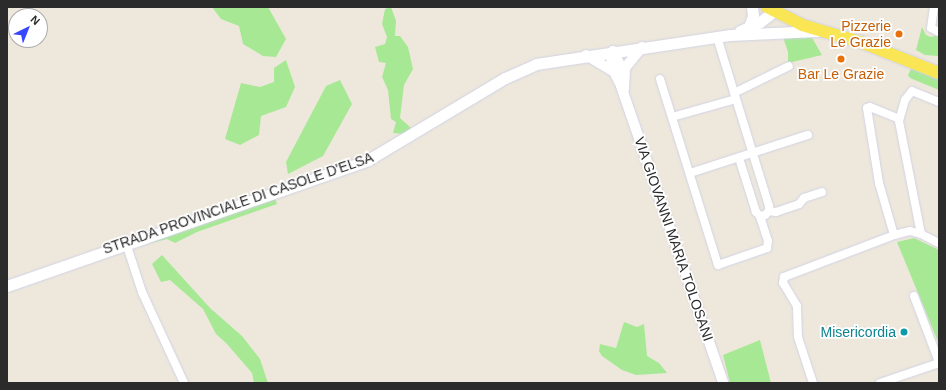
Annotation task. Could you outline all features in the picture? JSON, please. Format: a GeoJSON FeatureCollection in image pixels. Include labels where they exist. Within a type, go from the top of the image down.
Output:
{"type":"FeatureCollection","features":[{"type":"Feature","properties":{"kind":"main road"},"geometry":{"type":"LineString","coordinates":[[749,27],[753,16],[752,7]]}},
{"type":"Feature","properties":{"kind":"main road"},"geometry":{"type":"LineString","coordinates":[[729,35],[749,27],[770,9]]}},
{"type":"Feature","properties":{"kind":"main road"},"geometry":{"type":"LineString","coordinates":[[770,9],[821,31],[863,43],[939,73]]}},
{"type":"Feature","properties":{"kind":"main road"},"geometry":{"type":"LineString","coordinates":[[765,32],[774,21],[770,9]]}},
{"type":"Feature","properties":{"kind":"main road"},"geometry":{"type":"LineString","coordinates":[[729,35],[765,32],[821,31]]}},
{"type":"Feature","properties":{"kind":"main road","name":"STRADA PROVINCIALE DI CASOLE D'ELSA"},"geometry":{"type":"LineString","coordinates":[[7,286],[126,243],[368,160],[522,69],[547,61],[729,35]]}},
{"type":"Feature","properties":{"kind":"street"},"geometry":{"type":"LineString","coordinates":[[934,7],[931,28],[939,32]]}},
{"type":"Feature","properties":{"kind":"street"},"geometry":{"type":"LineString","coordinates":[[717,37],[753,153],[769,211]]}},
{"type":"Feature","properties":{"kind":"street"},"geometry":{"type":"LineString","coordinates":[[624,73],[627,64],[642,47]]}},
{"type":"Feature","properties":{"kind":"street","name":"VIA GIOVANNI MARIA TOLOSANI"},"geometry":{"type":"LineString","coordinates":[[613,51],[610,60],[613,71],[624,95],[723,383]]}},
{"type":"Feature","properties":{"kind":"street","name":"VIA GIOVANNI MARIA TOLOSANI"},"geometry":{"type":"LineString","coordinates":[[613,51],[624,73],[624,95]]}},
{"type":"Feature","properties":{"kind":"street"},"geometry":{"type":"LineString","coordinates":[[586,55],[613,71]]}},
{"type":"Feature","properties":{"kind":"street"},"geometry":{"type":"LineString","coordinates":[[672,117],[735,96],[789,66]]}},
{"type":"Feature","properties":{"kind":"street"},"geometry":{"type":"LineString","coordinates":[[660,79],[718,265],[767,248],[768,240],[760,216],[755,209],[739,158]]}},
{"type":"Feature","properties":{"kind":"street"},"geometry":{"type":"LineString","coordinates":[[921,234],[899,119],[908,95],[912,91],[939,102]]}},
{"type":"Feature","properties":{"kind":"street"},"geometry":{"type":"LineString","coordinates":[[894,235],[879,184],[867,108],[870,106],[899,119]]}},
{"type":"Feature","properties":{"kind":"street"},"geometry":{"type":"LineString","coordinates":[[690,173],[808,135]]}},
{"type":"Feature","properties":{"kind":"street"},"geometry":{"type":"LineString","coordinates":[[760,216],[769,211],[776,212],[799,204],[804,198],[822,192]]}},
{"type":"Feature","properties":{"kind":"street"},"geometry":{"type":"LineString","coordinates":[[813,383],[798,337],[797,306],[783,283],[783,278],[792,272],[894,235],[910,231],[921,234],[939,243]]}},
{"type":"Feature","properties":{"kind":"street"},"geometry":{"type":"LineString","coordinates":[[126,243],[142,292],[184,383]]}},
{"type":"Feature","properties":{"kind":"street"},"geometry":{"type":"LineString","coordinates":[[880,383],[939,363],[914,296]]}},
{"type":"Feature","properties":{"kind":"green space"},"geometry":{"type":"Polygon","coordinates":[[[212,7],[268,7],[286,39],[276,57],[263,56],[243,44],[239,26],[221,19],[212,7]]]}},
{"type":"Feature","properties":{"kind":"green space"},"geometry":{"type":"Polygon","coordinates":[[[391,7],[396,21],[395,36],[400,36],[408,47],[413,69],[404,85],[400,118],[411,128],[404,134],[393,133],[396,122],[391,119],[388,90],[382,77],[386,63],[379,62],[375,47],[385,44],[387,37],[382,24],[385,9],[391,7]]]}},
{"type":"Feature","properties":{"kind":"green space"},"geometry":{"type":"Polygon","coordinates":[[[922,27],[926,35],[931,37],[939,35],[939,56],[925,55],[916,50],[922,27]]]}},
{"type":"Feature","properties":{"kind":"green space"},"geometry":{"type":"Polygon","coordinates":[[[811,36],[822,55],[788,63],[788,52],[783,37],[811,36]]]}},
{"type":"Feature","properties":{"kind":"green space"},"geometry":{"type":"Polygon","coordinates":[[[286,60],[295,87],[286,107],[261,116],[259,135],[240,145],[225,139],[241,83],[260,87],[274,82],[274,68],[286,60]]]}},
{"type":"Feature","properties":{"kind":"green space"},"geometry":{"type":"Polygon","coordinates":[[[912,67],[939,78],[939,90],[910,78],[908,75],[912,67]]]}},
{"type":"Feature","properties":{"kind":"green space"},"geometry":{"type":"Polygon","coordinates":[[[340,80],[352,104],[323,156],[288,174],[286,162],[326,86],[340,80]]]}},
{"type":"Feature","properties":{"kind":"green space"},"geometry":{"type":"Polygon","coordinates":[[[274,196],[277,204],[197,232],[175,243],[167,239],[143,245],[142,241],[274,196]]]}},
{"type":"Feature","properties":{"kind":"green space"},"geometry":{"type":"Polygon","coordinates":[[[914,238],[939,250],[939,344],[897,242],[914,238]]]}},
{"type":"Feature","properties":{"kind":"green space"},"geometry":{"type":"Polygon","coordinates":[[[162,255],[210,308],[242,336],[260,359],[268,383],[254,383],[252,373],[227,344],[216,334],[203,309],[170,280],[161,282],[152,264],[162,255]]]}},
{"type":"Feature","properties":{"kind":"green space"},"geometry":{"type":"Polygon","coordinates":[[[624,322],[637,327],[644,324],[647,356],[659,363],[667,373],[636,375],[622,370],[602,356],[599,351],[600,344],[616,348],[624,322]]]}},
{"type":"Feature","properties":{"kind":"green space"},"geometry":{"type":"Polygon","coordinates":[[[760,340],[771,383],[730,383],[723,355],[760,340]]]}},
{"type":"Feature","properties":{"kind":"place","name":"Pizzerie Le Grazie"},"geometry":{"type":"Point","coordinates":[899,34]}},
{"type":"Feature","properties":{"kind":"place","name":"Bar Le Grazie"},"geometry":{"type":"Point","coordinates":[841,59]}},
{"type":"Feature","properties":{"kind":"place","name":"Misericordia"},"geometry":{"type":"Point","coordinates":[904,332]}}]}
